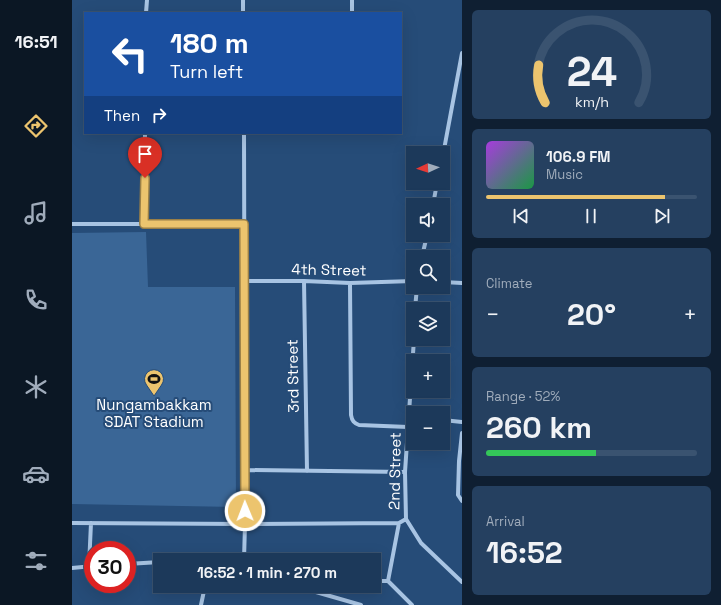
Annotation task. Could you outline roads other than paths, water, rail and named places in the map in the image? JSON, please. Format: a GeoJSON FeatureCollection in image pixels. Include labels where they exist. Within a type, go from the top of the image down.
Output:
{"type":"FeatureCollection","features":[{"type":"Feature","properties":{"kind":"street"},"geometry":{"type":"LineString","coordinates":[[146,12],[147,0]]}},
{"type":"Feature","properties":{"kind":"street"},"geometry":{"type":"LineString","coordinates":[[243,0],[243,12]]}},
{"type":"Feature","properties":{"kind":"street"},"geometry":{"type":"LineString","coordinates":[[352,0],[352,12]]}},
{"type":"Feature","properties":{"kind":"street"},"geometry":{"type":"LineString","coordinates":[[445,146],[462,53]]}},
{"type":"Feature","properties":{"kind":"street"},"geometry":{"type":"LineString","coordinates":[[144,224],[145,134]]}},
{"type":"Feature","properties":{"kind":"street"},"geometry":{"type":"LineString","coordinates":[[244,134],[244,553]]}},
{"type":"Feature","properties":{"kind":"street"},"geometry":{"type":"LineString","coordinates":[[72,224],[244,224]]}},
{"type":"Feature","properties":{"kind":"street","name":"4th Street"},"geometry":{"type":"LineString","coordinates":[[244,281],[350,283],[406,281]]}},
{"type":"Feature","properties":{"kind":"street","name":"3rd Street"},"geometry":{"type":"LineString","coordinates":[[304,281],[307,471]]}},
{"type":"Feature","properties":{"kind":"street"},"geometry":{"type":"LineString","coordinates":[[450,282],[462,283]]}},
{"type":"Feature","properties":{"kind":"street"},"geometry":{"type":"LineString","coordinates":[[350,283],[352,420],[355,424],[359,425],[406,427]]}},
{"type":"Feature","properties":{"kind":"street","name":"2nd Street"},"geometry":{"type":"LineString","coordinates":[[411,406],[414,346]]}},
{"type":"Feature","properties":{"kind":"street"},"geometry":{"type":"LineString","coordinates":[[450,421],[462,422]]}},
{"type":"Feature","properties":{"kind":"street"},"geometry":{"type":"LineString","coordinates":[[462,433],[458,495],[462,502]]}},
{"type":"Feature","properties":{"kind":"street","name":"2nd Street"},"geometry":{"type":"LineString","coordinates":[[406,450],[405,472],[406,519],[421,543],[462,582]]}},
{"type":"Feature","properties":{"kind":"street"},"geometry":{"type":"LineString","coordinates":[[244,470],[405,472]]}},
{"type":"Feature","properties":{"kind":"street"},"geometry":{"type":"LineString","coordinates":[[72,523],[399,523],[406,519]]}},
{"type":"Feature","properties":{"kind":"street"},"geometry":{"type":"LineString","coordinates":[[91,523],[91,541]]}},
{"type":"Feature","properties":{"kind":"street"},"geometry":{"type":"LineString","coordinates":[[388,581],[399,523]]}},
{"type":"Feature","properties":{"kind":"street"},"geometry":{"type":"LineString","coordinates":[[136,563],[153,562]]}},
{"type":"Feature","properties":{"kind":"street"},"geometry":{"type":"LineString","coordinates":[[72,568],[84,567]]}},
{"type":"Feature","properties":{"kind":"street"},"geometry":{"type":"LineString","coordinates":[[381,581],[388,581],[412,605]]}},
{"type":"Feature","properties":{"kind":"street"},"geometry":{"type":"LineString","coordinates":[[201,605],[204,593]]}},
{"type":"Feature","properties":{"kind":"street"},"geometry":{"type":"LineString","coordinates":[[319,593],[361,605]]}},
{"type":"Feature","properties":{"kind":"place","name":"Nungambakkam SDAT Stadium"},"geometry":{"type":"Point","coordinates":[154,396]}}]}
